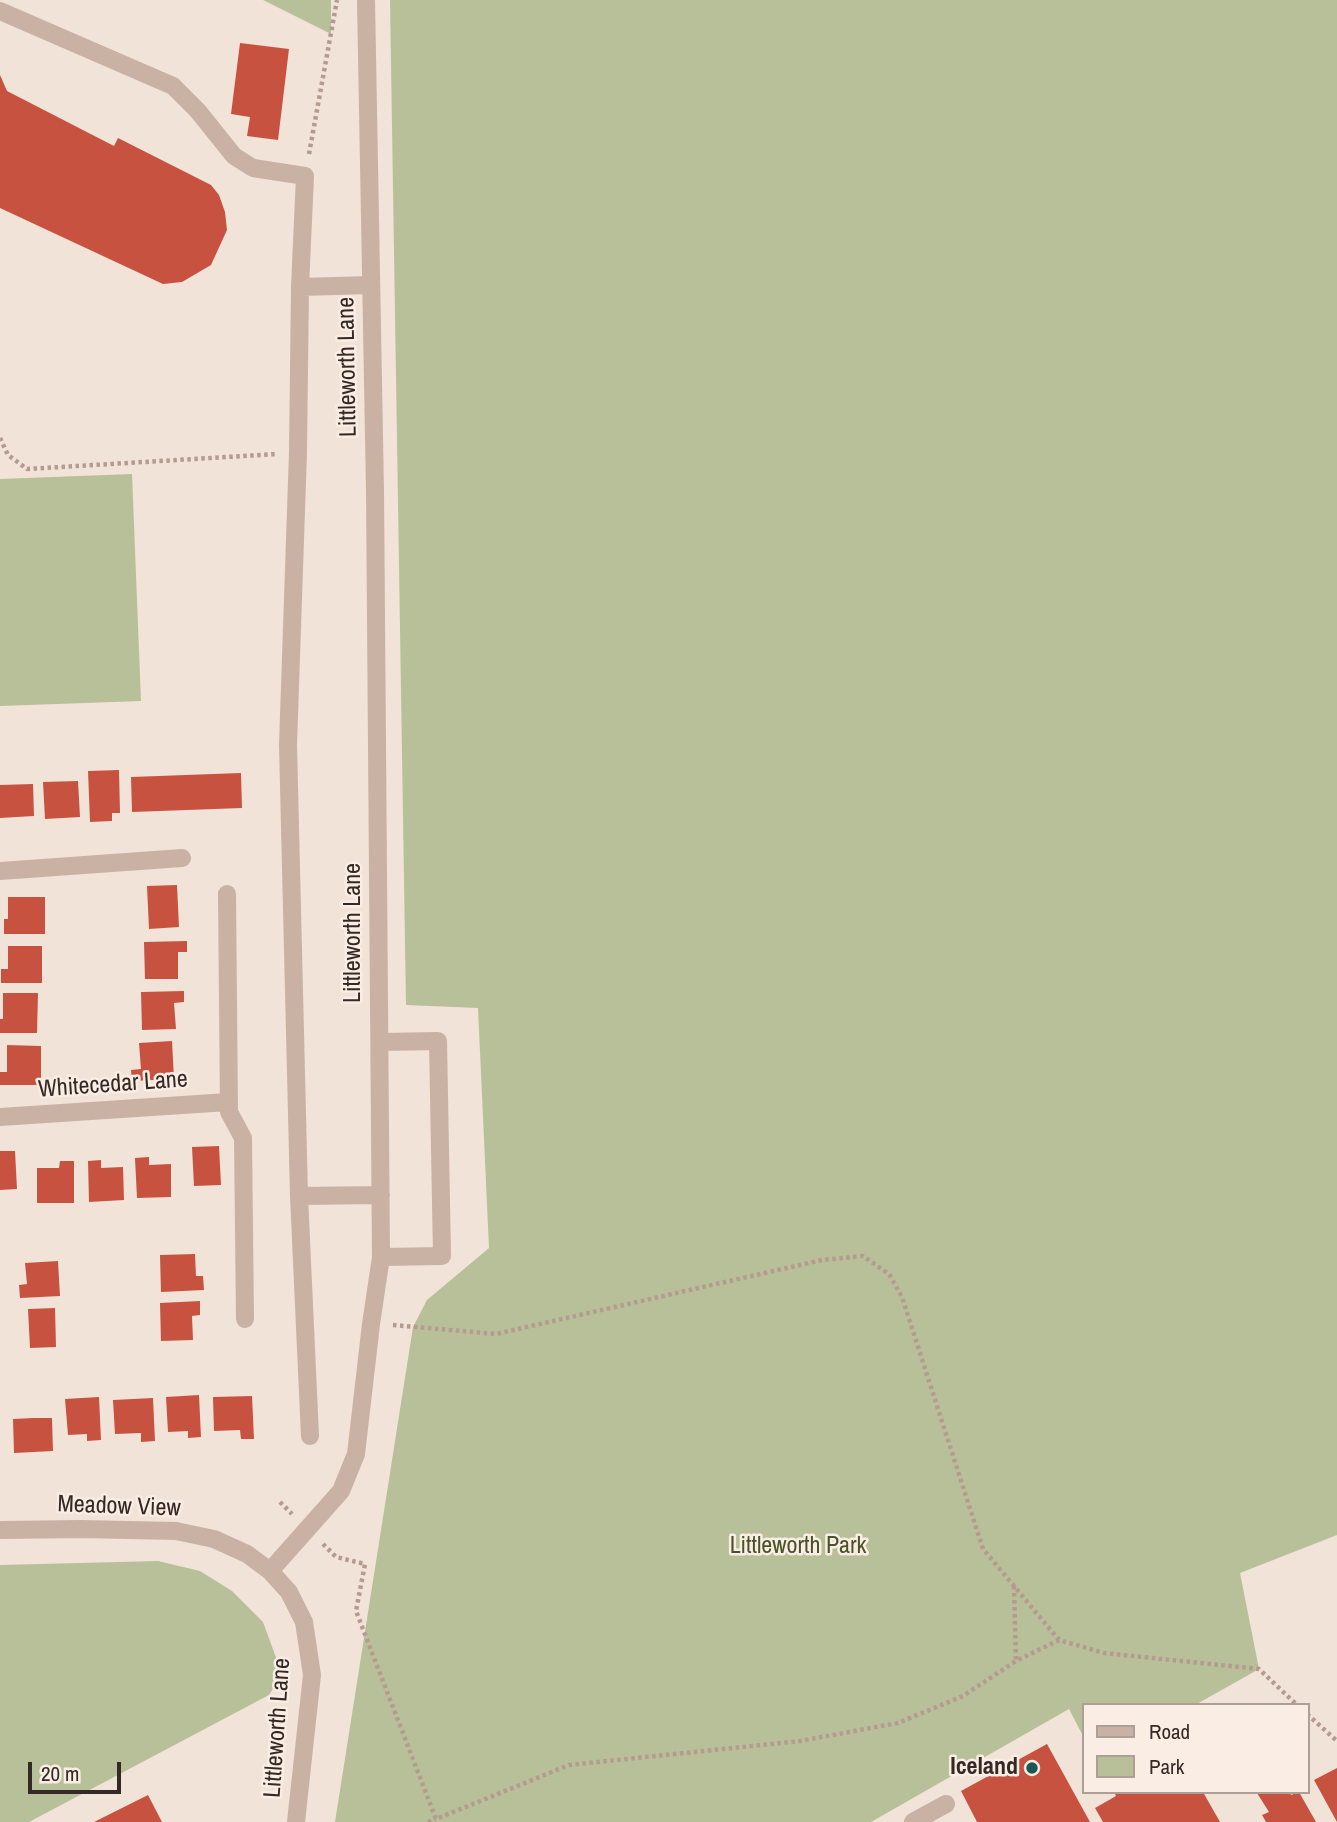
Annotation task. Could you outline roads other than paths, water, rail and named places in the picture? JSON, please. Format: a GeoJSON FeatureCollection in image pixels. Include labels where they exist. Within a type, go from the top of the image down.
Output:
{"type":"FeatureCollection","features":[{"type":"Feature","properties":{"kind":"street","name":"Littleworth Lane"},"geometry":{"type":"LineString","coordinates":[[296,1822],[312,1675],[304,1622],[289,1592],[270,1571],[341,1491],[356,1454],[381,1257],[375,504],[366,0]]}},
{"type":"Feature","properties":{"kind":"street"},"geometry":{"type":"LineString","coordinates":[[0,11],[173,86],[198,111],[234,156],[253,168],[305,176],[288,745],[299,1196],[310,1436]]}},
{"type":"Feature","properties":{"kind":"street"},"geometry":{"type":"LineString","coordinates":[[300,287],[371,285]]}},
{"type":"Feature","properties":{"kind":"street"},"geometry":{"type":"LineString","coordinates":[[0,871],[182,858]]}},
{"type":"Feature","properties":{"kind":"street"},"geometry":{"type":"LineString","coordinates":[[227,894],[228,1102],[229,1112],[243,1138],[245,1319]]}},
{"type":"Feature","properties":{"kind":"street"},"geometry":{"type":"LineString","coordinates":[[380,1042],[438,1041],[442,1256],[381,1257]]}},
{"type":"Feature","properties":{"kind":"street","name":"Whitecedar Lane"},"geometry":{"type":"LineString","coordinates":[[0,1117],[228,1102]]}},
{"type":"Feature","properties":{"kind":"street"},"geometry":{"type":"LineString","coordinates":[[299,1196],[381,1195]]}},
{"type":"Feature","properties":{"kind":"street","name":"Meadow View"},"geometry":{"type":"LineString","coordinates":[[0,1530],[176,1531],[214,1539],[247,1554],[270,1571]]}},
{"type":"Feature","properties":{"kind":"street"},"geometry":{"type":"LineString","coordinates":[[913,1822],[946,1804]]}},
{"type":"Feature","properties":{"kind":"place","name":"Iceland"},"geometry":{"type":"Point","coordinates":[1032,1768]}},
{"type":"Feature","properties":{"kind":"park label","name":"Littleworth Park"},"geometry":{"type":"Point","coordinates":[798,1547]}}]}
